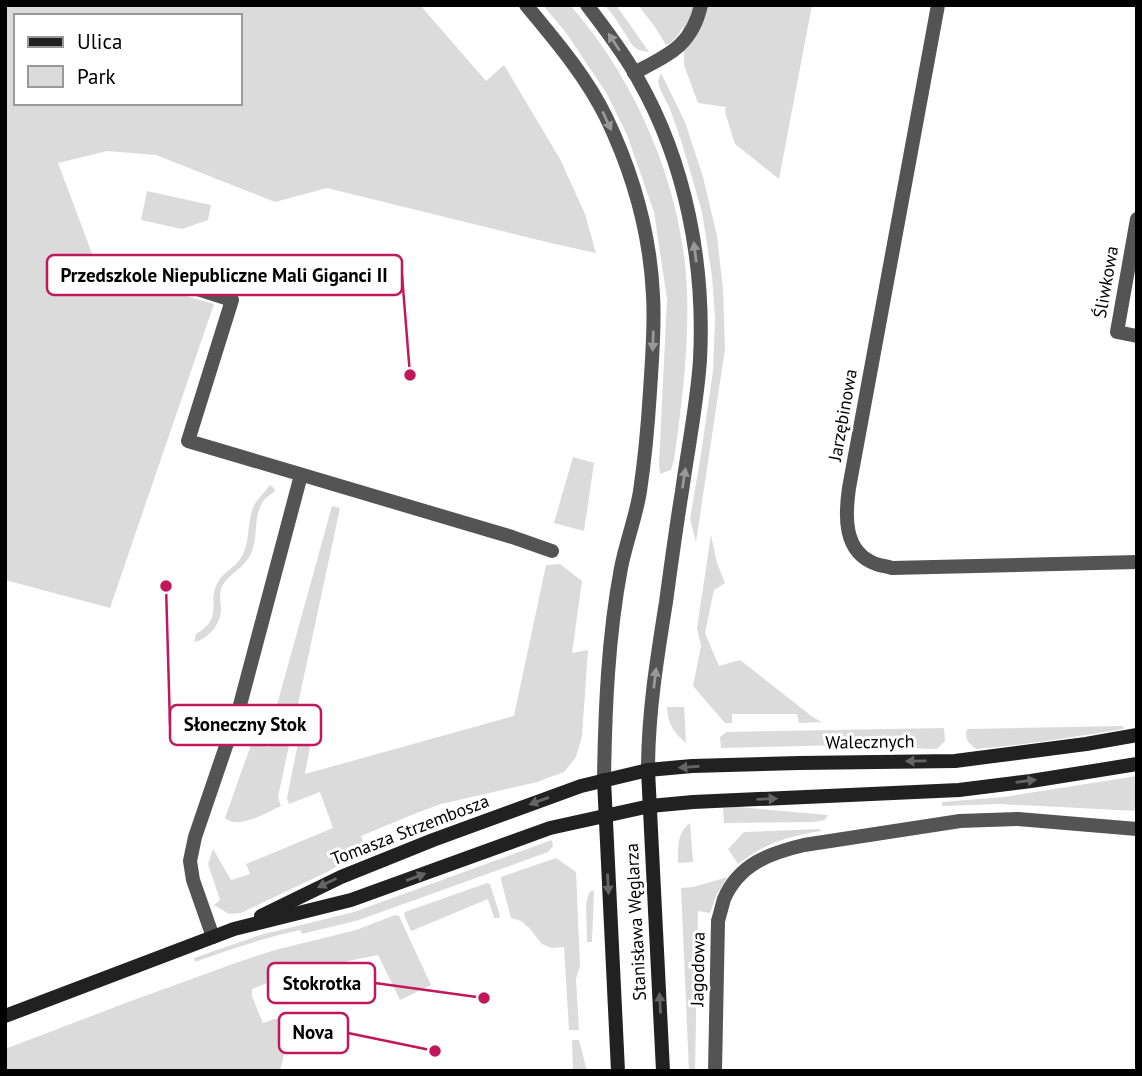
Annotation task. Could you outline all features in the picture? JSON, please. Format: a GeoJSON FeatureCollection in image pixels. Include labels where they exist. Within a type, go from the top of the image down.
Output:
{"type":"FeatureCollection","features":[{"type":"Feature","properties":{"kind":"street"},"geometry":{"type":"LineString","coordinates":[[526,5],[562,49],[605,115],[637,198],[646,233],[652,283],[653,344],[648,415],[640,493],[621,568],[614,619],[604,780]]}},
{"type":"Feature","properties":{"kind":"street"},"geometry":{"type":"LineString","coordinates":[[587,5],[634,73],[665,136],[680,177],[694,242],[700,299],[698,373],[693,423],[655,674],[648,770]]}},
{"type":"Feature","properties":{"kind":"street"},"geometry":{"type":"LineString","coordinates":[[634,73],[664,58],[684,41],[694,29],[701,5]]}},
{"type":"Feature","properties":{"kind":"street","name":"Jarzębinowa"},"geometry":{"type":"LineString","coordinates":[[938,5],[849,488],[846,526],[852,542],[862,556],[875,564],[892,568],[1137,562]]}},
{"type":"Feature","properties":{"kind":"street","name":"Śliwkowa"},"geometry":{"type":"LineString","coordinates":[[1137,219],[1117,332],[1137,335]]}},
{"type":"Feature","properties":{"kind":"street"},"geometry":{"type":"LineString","coordinates":[[160,277],[232,300],[188,441],[552,551]]}},
{"type":"Feature","properties":{"kind":"street"},"geometry":{"type":"LineString","coordinates":[[213,937],[193,880],[190,862],[195,837],[240,705],[301,475]]}},
{"type":"Feature","properties":{"kind":"street","name":"Walecznych"},"geometry":{"type":"LineString","coordinates":[[604,780],[648,770],[692,766],[955,761],[1137,735]]}},
{"type":"Feature","properties":{"kind":"street"},"geometry":{"type":"LineString","coordinates":[[605,816],[650,806],[709,801],[959,790],[1137,764]]}},
{"type":"Feature","properties":{"kind":"street","name":"Stanisława Węglarza"},"geometry":{"type":"LineString","coordinates":[[648,770],[663,1071]]}},
{"type":"Feature","properties":{"kind":"street","name":"Stanisława Węglarza"},"geometry":{"type":"LineString","coordinates":[[604,780],[618,1071]]}},
{"type":"Feature","properties":{"kind":"street","name":"Tomasza Strzembosza"},"geometry":{"type":"LineString","coordinates":[[5,1016],[234,929],[379,861],[560,793],[604,780]]}},
{"type":"Feature","properties":{"kind":"street","name":"Tomasza Strzembosza"},"geometry":{"type":"LineString","coordinates":[[234,929],[351,900],[550,828],[605,816]]}},
{"type":"Feature","properties":{"kind":"street","name":"Jagodowa"},"geometry":{"type":"LineString","coordinates":[[715,1071],[718,921],[724,899],[741,875],[764,856],[817,843],[960,821],[1018,819],[1137,829]]}},
{"type":"Feature","properties":{"kind":"green space"},"geometry":{"type":"Polygon","coordinates":[[[5,5],[420,5],[486,81],[504,65],[560,159],[585,214],[596,253],[327,188],[275,202],[156,155],[107,151],[58,163],[99,272],[214,304],[110,608],[5,580],[5,5]]]}},
{"type":"Feature","properties":{"kind":"green space"},"geometry":{"type":"Polygon","coordinates":[[[543,5],[570,5],[616,67],[652,138],[676,214],[684,253],[687,291],[686,355],[674,460],[671,470],[660,474],[667,299],[654,212],[627,135],[607,94],[567,34],[543,5]]]}},
{"type":"Feature","properties":{"kind":"green space"},"geometry":{"type":"Polygon","coordinates":[[[605,5],[616,5],[649,52],[633,46],[605,5]]]}},
{"type":"Feature","properties":{"kind":"green space"},"geometry":{"type":"Polygon","coordinates":[[[638,5],[812,5],[779,179],[735,144],[725,112],[726,107],[698,103],[684,65],[683,27],[674,40],[666,45],[638,5]]]}},
{"type":"Feature","properties":{"kind":"green space"},"geometry":{"type":"Polygon","coordinates":[[[661,73],[685,122],[703,177],[717,236],[723,289],[725,349],[696,542],[690,519],[713,371],[715,318],[712,276],[702,212],[681,140],[660,89],[658,81],[661,73]]]}},
{"type":"Feature","properties":{"kind":"green space"},"geometry":{"type":"Polygon","coordinates":[[[147,191],[211,205],[208,220],[182,229],[141,220],[147,191]]]}},
{"type":"Feature","properties":{"kind":"green space"},"geometry":{"type":"Polygon","coordinates":[[[573,457],[594,463],[584,531],[554,523],[573,457]]]}},
{"type":"Feature","properties":{"kind":"green space"},"geometry":{"type":"Polygon","coordinates":[[[270,485],[275,489],[259,511],[252,551],[245,563],[227,579],[221,589],[221,611],[215,626],[208,635],[194,642],[196,634],[205,628],[213,616],[218,582],[243,554],[253,508],[270,485]]]}},
{"type":"Feature","properties":{"kind":"green space"},"geometry":{"type":"Polygon","coordinates":[[[332,506],[340,508],[295,718],[275,712],[332,506]]]}},
{"type":"Feature","properties":{"kind":"green space"},"geometry":{"type":"Polygon","coordinates":[[[711,535],[725,583],[714,590],[705,633],[719,666],[740,660],[822,722],[799,723],[797,714],[732,714],[732,723],[725,723],[693,686],[701,646],[697,628],[711,535]]]}},
{"type":"Feature","properties":{"kind":"green space"},"geometry":{"type":"Polygon","coordinates":[[[560,564],[582,581],[572,653],[588,650],[582,736],[576,757],[564,772],[537,782],[441,804],[361,836],[366,849],[329,871],[241,913],[229,914],[214,905],[220,900],[208,864],[213,849],[231,880],[250,874],[246,864],[333,828],[320,792],[289,804],[287,798],[302,723],[315,720],[305,774],[514,716],[546,565],[560,564]]]}},
{"type":"Feature","properties":{"kind":"green space"},"geometry":{"type":"Polygon","coordinates":[[[667,707],[684,707],[686,743],[672,727],[667,707]]]}},
{"type":"Feature","properties":{"kind":"green space"},"geometry":{"type":"Polygon","coordinates":[[[275,722],[293,727],[278,797],[281,806],[253,819],[231,821],[225,818],[252,742],[268,747],[275,722]]]}},
{"type":"Feature","properties":{"kind":"green space"},"geometry":{"type":"Polygon","coordinates":[[[1123,726],[1124,729],[1087,735],[976,749],[966,738],[967,729],[1123,726]]]}},
{"type":"Feature","properties":{"kind":"green space"},"geometry":{"type":"Polygon","coordinates":[[[944,728],[945,741],[937,749],[846,745],[721,748],[720,737],[726,732],[944,728]]]}},
{"type":"Feature","properties":{"kind":"green space"},"geometry":{"type":"Polygon","coordinates":[[[1137,776],[1137,811],[999,804],[942,806],[942,802],[1004,797],[1137,776]]]}},
{"type":"Feature","properties":{"kind":"green space"},"geometry":{"type":"Polygon","coordinates":[[[723,808],[828,815],[825,820],[814,822],[724,823],[723,808]]]}},
{"type":"Feature","properties":{"kind":"green space"},"geometry":{"type":"Polygon","coordinates":[[[690,823],[693,862],[678,863],[680,836],[690,823]]]}},
{"type":"Feature","properties":{"kind":"green space"},"geometry":{"type":"Polygon","coordinates":[[[821,831],[777,842],[738,864],[728,849],[744,832],[821,831]]]}},
{"type":"Feature","properties":{"kind":"green space"},"geometry":{"type":"Polygon","coordinates":[[[552,840],[553,846],[548,852],[359,920],[302,934],[300,930],[287,933],[195,962],[194,958],[260,935],[354,912],[552,840]]]}},
{"type":"Feature","properties":{"kind":"green space"},"geometry":{"type":"Polygon","coordinates":[[[556,858],[576,872],[580,966],[576,979],[579,1030],[569,1030],[564,947],[552,948],[542,944],[521,921],[511,918],[501,880],[501,877],[556,858]]]}},
{"type":"Feature","properties":{"kind":"green space"},"geometry":{"type":"Polygon","coordinates":[[[728,877],[717,894],[710,913],[698,911],[695,1071],[689,1071],[681,888],[728,877]]]}},
{"type":"Feature","properties":{"kind":"green space"},"geometry":{"type":"Polygon","coordinates":[[[490,884],[499,918],[494,918],[488,899],[411,931],[405,912],[490,884]]]}},
{"type":"Feature","properties":{"kind":"green space"},"geometry":{"type":"Polygon","coordinates":[[[590,891],[594,891],[592,942],[587,942],[586,903],[590,891]]]}},
{"type":"Feature","properties":{"kind":"green space"},"geometry":{"type":"Polygon","coordinates":[[[395,915],[399,916],[431,985],[400,1000],[378,955],[294,972],[252,989],[252,996],[263,1023],[282,1018],[288,1020],[291,1026],[280,1071],[5,1071],[5,1049],[241,961],[356,930],[395,915]]]}},
{"type":"Feature","properties":{"kind":"green space"},"geometry":{"type":"Polygon","coordinates":[[[572,1040],[579,1040],[587,1071],[573,1071],[572,1040]]]}},
{"type":"Feature","properties":{"kind":"place","name":"Przedszkole Niepubliczne Mali Giganci II"},"geometry":{"type":"Point","coordinates":[410,375]}},
{"type":"Feature","properties":{"kind":"place","name":"Słoneczny Stok"},"geometry":{"type":"Point","coordinates":[166,586]}},
{"type":"Feature","properties":{"kind":"place","name":"Stokrotka"},"geometry":{"type":"Point","coordinates":[484,998]}},
{"type":"Feature","properties":{"kind":"place","name":"Nova"},"geometry":{"type":"Point","coordinates":[435,1051]}}]}
